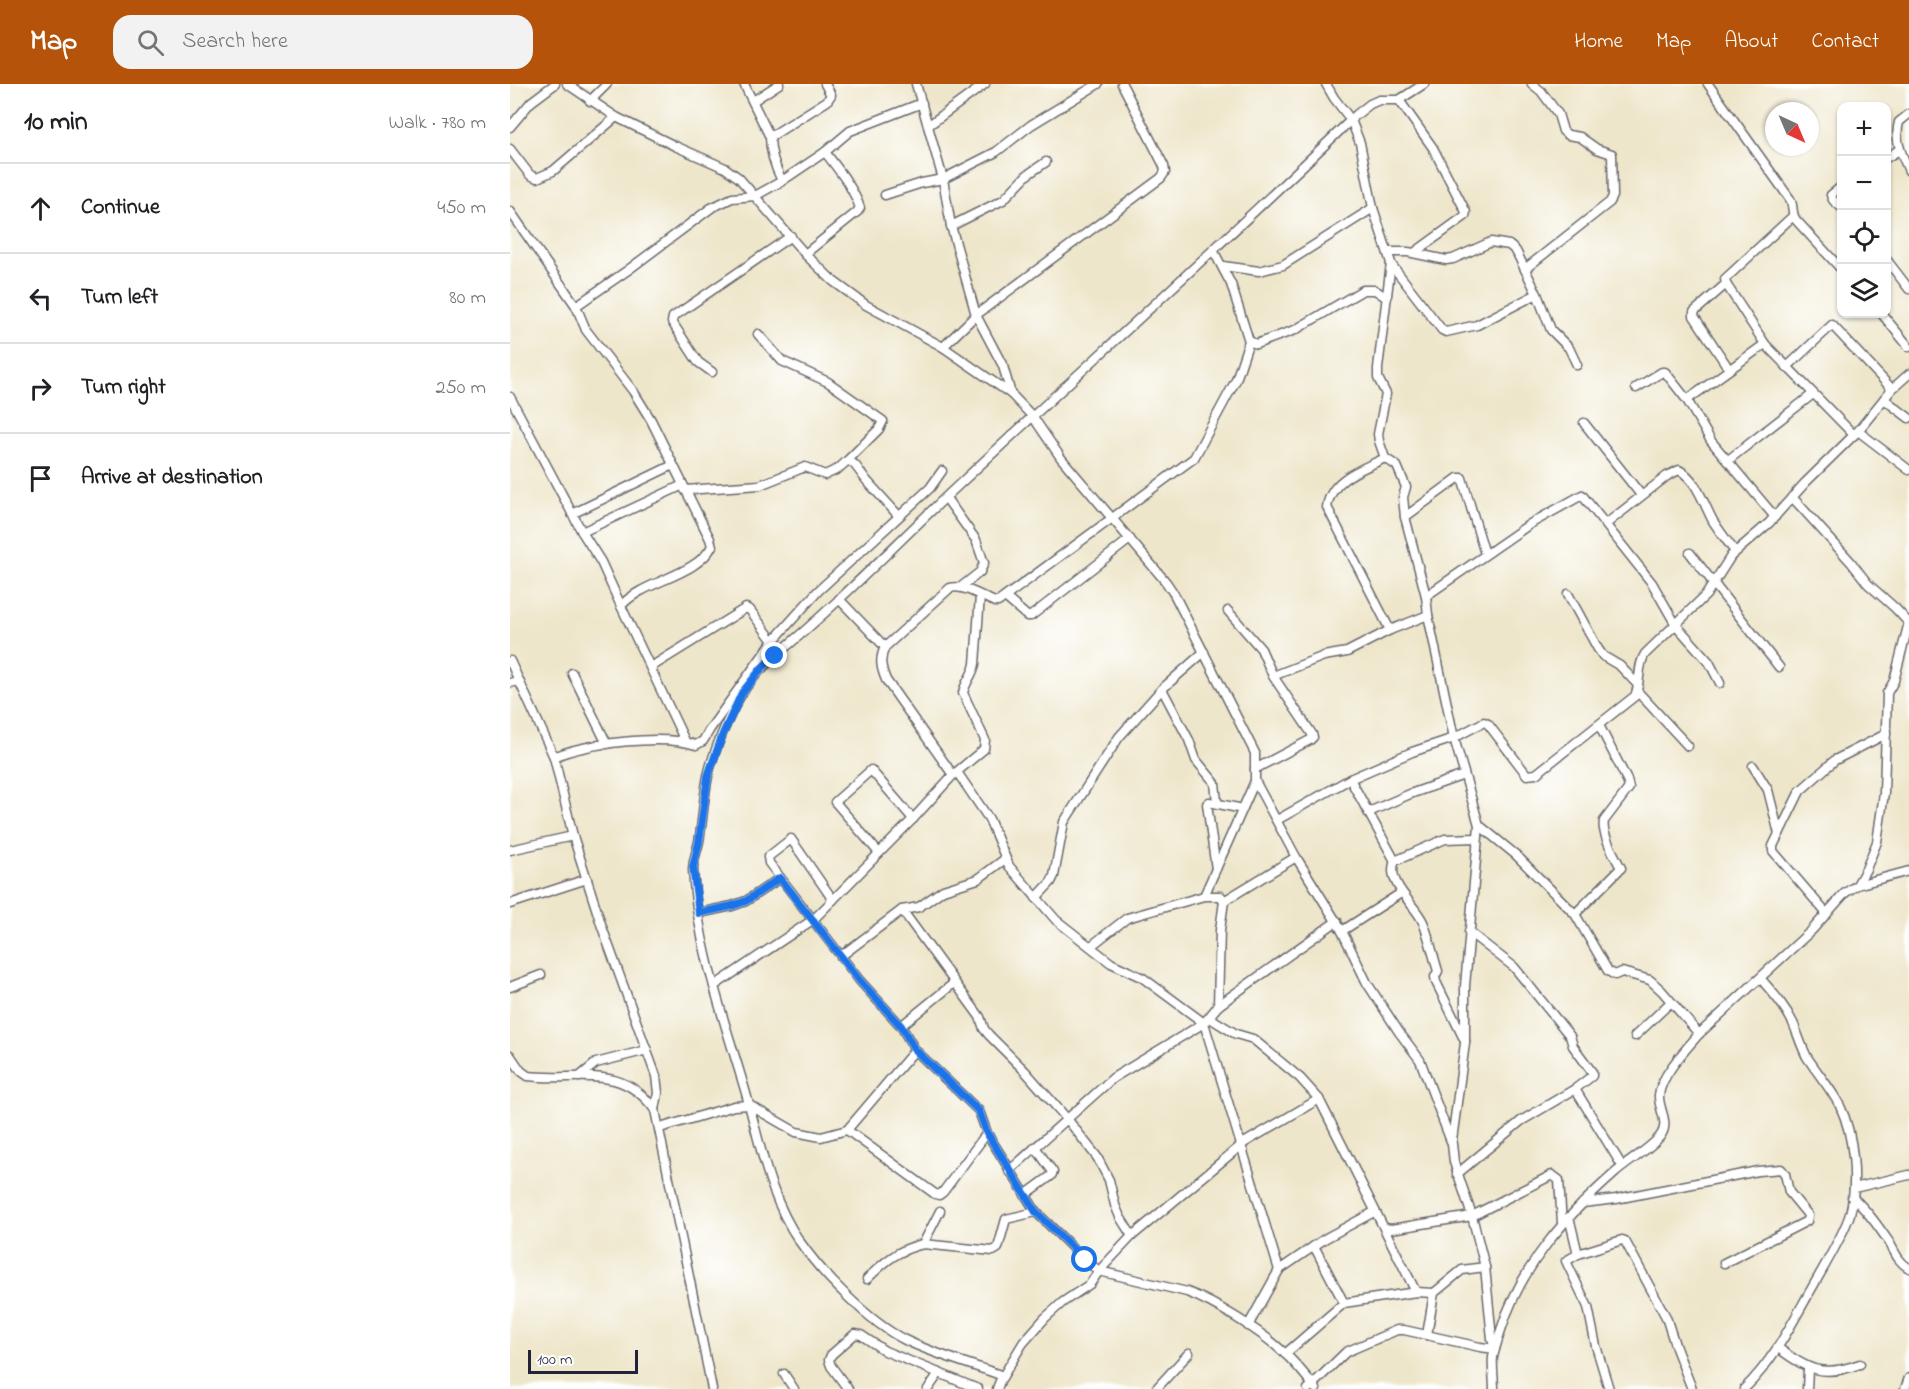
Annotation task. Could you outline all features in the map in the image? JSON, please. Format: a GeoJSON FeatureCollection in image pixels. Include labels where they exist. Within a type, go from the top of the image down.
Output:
{"type":"FeatureCollection","features":[{"type":"Feature","properties":{"kind":"street"},"geometry":{"type":"LineString","coordinates":[[510,127],[531,102],[555,84]]}},
{"type":"Feature","properties":{"kind":"street"},"geometry":{"type":"LineString","coordinates":[[567,84],[615,117],[725,168],[740,178],[805,254],[833,281],[866,306],[943,347],[1011,394],[1033,417],[1061,458],[1170,588],[1255,753],[1255,781],[1204,896]]}},
{"type":"Feature","properties":{"kind":"street"},"geometry":{"type":"LineString","coordinates":[[590,100],[607,84]]}},
{"type":"Feature","properties":{"kind":"street"},"geometry":{"type":"LineString","coordinates":[[744,84],[770,137],[773,159],[782,181]]}},
{"type":"Feature","properties":{"kind":"street"},"geometry":{"type":"LineString","coordinates":[[753,101],[779,84]]}},
{"type":"Feature","properties":{"kind":"street"},"geometry":{"type":"LineString","coordinates":[[770,137],[827,101],[831,95],[825,84]]}},
{"type":"Feature","properties":{"kind":"street"},"geometry":{"type":"LineString","coordinates":[[916,84],[929,125],[943,179],[951,226],[976,315],[1003,366],[1011,394]]}},
{"type":"Feature","properties":{"kind":"street"},"geometry":{"type":"LineString","coordinates":[[929,125],[985,84]]}},
{"type":"Feature","properties":{"kind":"street"},"geometry":{"type":"LineString","coordinates":[[885,195],[943,179],[996,152],[1031,125],[1098,84]]}},
{"type":"Feature","properties":{"kind":"street"},"geometry":{"type":"LineString","coordinates":[[943,347],[976,315],[1161,178],[1165,172],[1164,166],[1122,84]]}},
{"type":"Feature","properties":{"kind":"street"},"geometry":{"type":"LineString","coordinates":[[1326,84],[1351,120],[1360,143],[1373,208],[1391,263],[1378,368],[1378,378],[1386,394],[1378,434],[1385,458],[1397,466],[1406,487],[1403,497],[1405,517],[1425,596],[1454,738],[1479,825],[1465,986],[1466,1043],[1452,1144]]}},
{"type":"Feature","properties":{"kind":"street"},"geometry":{"type":"LineString","coordinates":[[1003,1376],[906,1341],[875,1322],[818,1264],[800,1242],[776,1196],[764,1165],[714,986],[699,913],[694,861],[699,842],[708,776],[723,734],[742,693],[762,668],[839,599],[1351,120],[1370,104],[1379,100],[1399,100],[1424,84]]}},
{"type":"Feature","properties":{"kind":"street"},"geometry":{"type":"LineString","coordinates":[[1525,269],[1610,202],[1613,196],[1612,154],[1597,149],[1580,137],[1568,135],[1563,131],[1558,114],[1541,90],[1532,84]]}},
{"type":"Feature","properties":{"kind":"street"},"geometry":{"type":"LineString","coordinates":[[1708,84],[1790,199],[1793,216],[1837,265]]}},
{"type":"Feature","properties":{"kind":"street"},"geometry":{"type":"LineString","coordinates":[[1399,100],[1433,148],[1466,212],[1465,216],[1414,253]]}},
{"type":"Feature","properties":{"kind":"street"},"geometry":{"type":"LineString","coordinates":[[576,306],[711,207],[732,198],[755,196],[825,152],[850,131],[922,103]]}},
{"type":"Feature","properties":{"kind":"street"},"geometry":{"type":"LineString","coordinates":[[1909,114],[1899,122],[1898,126],[1899,150],[1909,171]]}},
{"type":"Feature","properties":{"kind":"street"},"geometry":{"type":"LineString","coordinates":[[510,150],[530,175],[537,178],[553,171],[615,117]]}},
{"type":"Feature","properties":{"kind":"street"},"geometry":{"type":"LineString","coordinates":[[1890,156],[1899,150]]}},
{"type":"Feature","properties":{"kind":"street"},"geometry":{"type":"LineString","coordinates":[[805,254],[860,208],[842,174],[825,152]]}},
{"type":"Feature","properties":{"kind":"street"},"geometry":{"type":"LineString","coordinates":[[951,226],[1003,200],[1028,175],[1046,162]]}},
{"type":"Feature","properties":{"kind":"street"},"geometry":{"type":"LineString","coordinates":[[1837,190],[1831,195],[1837,204]]}},
{"type":"Feature","properties":{"kind":"street"},"geometry":{"type":"LineString","coordinates":[[1223,266],[1258,271],[1283,265],[1373,208]]}},
{"type":"Feature","properties":{"kind":"street"},"geometry":{"type":"LineString","coordinates":[[510,211],[576,306],[586,330],[645,410],[712,546],[710,551],[697,563],[649,587],[621,606]]}},
{"type":"Feature","properties":{"kind":"street"},"geometry":{"type":"LineString","coordinates":[[1793,216],[1725,279],[1726,284],[1765,344],[1786,367],[1856,433],[1909,470]]}},
{"type":"Feature","properties":{"kind":"street"},"geometry":{"type":"LineString","coordinates":[[712,372],[698,362],[672,322],[673,316],[791,236]]}},
{"type":"Feature","properties":{"kind":"street"},"geometry":{"type":"LineString","coordinates":[[1388,252],[1414,253],[1446,260],[1491,242],[1509,245],[1516,251],[1525,269],[1551,330],[1569,348],[1576,365]]}},
{"type":"Feature","properties":{"kind":"street"},"geometry":{"type":"LineString","coordinates":[[1213,250],[1231,284],[1249,341],[1236,380],[1194,458],[1005,597],[995,602],[961,587],[950,588],[885,647],[881,666],[886,680],[990,819],[1005,860],[1021,882],[1056,920],[1119,968],[1143,978],[1207,1020],[1236,1034],[1253,1039],[1300,1077],[1319,1099],[1416,1292]]}},
{"type":"Feature","properties":{"kind":"street"},"geometry":{"type":"LineString","coordinates":[[1391,263],[1442,330],[1446,332],[1477,325],[1537,294]]}},
{"type":"Feature","properties":{"kind":"street"},"geometry":{"type":"LineString","coordinates":[[1891,264],[1909,289]]}},
{"type":"Feature","properties":{"kind":"street"},"geometry":{"type":"LineString","coordinates":[[1726,284],[1694,312],[1694,316],[1729,369]]}},
{"type":"Feature","properties":{"kind":"street"},"geometry":{"type":"LineString","coordinates":[[1249,341],[1256,344],[1295,330],[1362,290],[1375,290],[1388,298]]}},
{"type":"Feature","properties":{"kind":"street"},"geometry":{"type":"LineString","coordinates":[[1885,318],[1909,347]]}},
{"type":"Feature","properties":{"kind":"street"},"geometry":{"type":"LineString","coordinates":[[1786,367],[1832,326],[1892,389]]}},
{"type":"Feature","properties":{"kind":"street"},"geometry":{"type":"LineString","coordinates":[[582,532],[684,488],[760,485],[805,467],[825,475],[838,470],[879,429],[883,422],[828,382],[782,362],[758,334]]}},
{"type":"Feature","properties":{"kind":"street"},"geometry":{"type":"LineString","coordinates":[[1687,400],[1765,344]]}},
{"type":"Feature","properties":{"kind":"street"},"geometry":{"type":"LineString","coordinates":[[1636,388],[1665,372],[1687,400],[1711,441],[1775,517]]}},
{"type":"Feature","properties":{"kind":"street"},"geometry":{"type":"LineString","coordinates":[[1276,820],[1350,779],[1412,752],[1454,738],[1484,722],[1488,724],[1525,773],[1532,776],[1536,774],[1635,696],[1645,654],[1706,595],[1735,552],[1775,517],[1856,433],[1892,389],[1909,374]]}},
{"type":"Feature","properties":{"kind":"street"},"geometry":{"type":"LineString","coordinates":[[1727,461],[1813,394]]}},
{"type":"Feature","properties":{"kind":"street"},"geometry":{"type":"LineString","coordinates":[[510,397],[582,532],[601,562],[685,741]]}},
{"type":"Feature","properties":{"kind":"street"},"geometry":{"type":"LineString","coordinates":[[1884,399],[1909,418]]}},
{"type":"Feature","properties":{"kind":"street"},"geometry":{"type":"LineString","coordinates":[[1584,423],[1641,495]]}},
{"type":"Feature","properties":{"kind":"street"},"geometry":{"type":"LineString","coordinates":[[1385,458],[1342,480],[1330,494],[1327,507],[1390,630]]}},
{"type":"Feature","properties":{"kind":"street"},"geometry":{"type":"LineString","coordinates":[[848,460],[855,465],[898,515]]}},
{"type":"Feature","properties":{"kind":"street"},"geometry":{"type":"LineString","coordinates":[[573,514],[673,465]]}},
{"type":"Feature","properties":{"kind":"street"},"geometry":{"type":"LineString","coordinates":[[1606,524],[1666,476],[1679,470],[1698,491],[1713,520],[1735,552]]}},
{"type":"Feature","properties":{"kind":"street"},"geometry":{"type":"LineString","coordinates":[[554,757],[583,748],[631,741],[685,741],[696,745],[703,741],[773,641],[818,591],[930,488],[942,471]]}},
{"type":"Feature","properties":{"kind":"street"},"geometry":{"type":"LineString","coordinates":[[1405,517],[1458,478],[1462,478],[1485,554]]}},
{"type":"Feature","properties":{"kind":"street"},"geometry":{"type":"LineString","coordinates":[[1425,596],[1530,525],[1582,495],[1652,583],[1676,625],[1709,662],[1720,683]]}},
{"type":"Feature","properties":{"kind":"street"},"geometry":{"type":"LineString","coordinates":[[1792,497],[1868,584],[1909,622],[1894,681],[1887,693],[1884,793],[1877,842],[1857,885]]}},
{"type":"Feature","properties":{"kind":"street"},"geometry":{"type":"LineString","coordinates":[[946,498],[976,540],[984,562],[980,572],[961,587]]}},
{"type":"Feature","properties":{"kind":"street"},"geometry":{"type":"LineString","coordinates":[[1005,597],[1027,616],[1031,616],[1130,539]]}},
{"type":"Feature","properties":{"kind":"street"},"geometry":{"type":"LineString","coordinates":[[1690,553],[1779,668]]}},
{"type":"Feature","properties":{"kind":"street"},"geometry":{"type":"LineString","coordinates":[[1568,594],[1603,656],[1620,666],[1688,746]]}},
{"type":"Feature","properties":{"kind":"street"},"geometry":{"type":"LineString","coordinates":[[714,986],[814,919],[955,773],[984,749],[986,744],[963,693],[975,664],[980,596]]}},
{"type":"Feature","properties":{"kind":"street"},"geometry":{"type":"LineString","coordinates":[[839,599],[885,647]]}},
{"type":"Feature","properties":{"kind":"street"},"geometry":{"type":"LineString","coordinates":[[651,667],[746,608],[750,610],[773,641]]}},
{"type":"Feature","properties":{"kind":"street"},"geometry":{"type":"LineString","coordinates":[[1228,611],[1261,649],[1273,676],[1313,737],[1255,769]]}},
{"type":"Feature","properties":{"kind":"street"},"geometry":{"type":"LineString","coordinates":[[1273,676],[1323,656],[1347,652],[1390,630],[1428,615]]}},
{"type":"Feature","properties":{"kind":"street"},"geometry":{"type":"LineString","coordinates":[[1036,898],[1054,876],[1064,822],[1119,737],[1162,690],[1204,652]]}},
{"type":"Feature","properties":{"kind":"street"},"geometry":{"type":"LineString","coordinates":[[510,661],[514,682],[554,757],[573,836],[602,927],[656,1076],[658,1094],[656,1110],[712,1389]]}},
{"type":"Feature","properties":{"kind":"street"},"geometry":{"type":"LineString","coordinates":[[572,673],[607,744]]}},
{"type":"Feature","properties":{"kind":"street"},"geometry":{"type":"LineString","coordinates":[[1162,690],[1197,760],[1215,783],[1217,802]]}},
{"type":"Feature","properties":{"kind":"street"},"geometry":{"type":"LineString","coordinates":[[1575,914],[1621,868],[1610,849],[1602,827],[1629,788],[1599,725]]}},
{"type":"Feature","properties":{"kind":"street"},"geometry":{"type":"LineString","coordinates":[[1827,914],[1773,851],[1773,846],[1803,788],[1835,760],[1886,734]]}},
{"type":"Feature","properties":{"kind":"street"},"geometry":{"type":"LineString","coordinates":[[1753,766],[1768,790],[1779,834]]}},
{"type":"Feature","properties":{"kind":"street"},"geometry":{"type":"LineString","coordinates":[[879,853],[835,802],[871,770],[913,819]]}},
{"type":"Feature","properties":{"kind":"street"},"geometry":{"type":"LineString","coordinates":[[1369,812],[1410,794],[1464,775]]}},
{"type":"Feature","properties":{"kind":"street"},"geometry":{"type":"LineString","coordinates":[[1350,779],[1395,861],[1392,872],[1401,892],[1423,921],[1438,971],[1435,977],[1436,982],[1466,1043]]}},
{"type":"Feature","properties":{"kind":"street"},"geometry":{"type":"LineString","coordinates":[[1255,781],[1296,857],[1342,931],[1367,983],[1420,1060],[1452,1144],[1457,1174],[1472,1216],[1485,1267],[1495,1349]]}},
{"type":"Feature","properties":{"kind":"street"},"geometry":{"type":"LineString","coordinates":[[1216,869],[1206,808],[1209,802],[1217,802],[1243,809]]}},
{"type":"Feature","properties":{"kind":"street"},"geometry":{"type":"LineString","coordinates":[[1479,825],[1515,855],[1575,914],[1608,971],[1615,975],[1622,972],[1650,980],[1699,1034]]}},
{"type":"Feature","properties":{"kind":"street"},"geometry":{"type":"LineString","coordinates":[[510,849],[573,836]]}},
{"type":"Feature","properties":{"kind":"street"},"geometry":{"type":"LineString","coordinates":[[1395,861],[1445,838],[1477,838]]}},
{"type":"Feature","properties":{"kind":"street"},"geometry":{"type":"LineString","coordinates":[[833,900],[791,839],[768,857],[767,860],[780,878],[860,981],[901,1026],[915,1050],[979,1111],[987,1133],[1036,1212],[1099,1271],[1199,1296],[1248,1326],[1285,1354],[1312,1387],[1346,1352],[1397,1330],[1495,1349]]}},
{"type":"Feature","properties":{"kind":"street"},"geometry":{"type":"LineString","coordinates":[[1224,901],[1296,857]]}},
{"type":"Feature","properties":{"kind":"street"},"geometry":{"type":"LineString","coordinates":[[841,956],[902,910],[919,907],[943,890],[978,879],[1005,860]]}},
{"type":"Feature","properties":{"kind":"street"},"geometry":{"type":"LineString","coordinates":[[1494,1389],[1495,1349],[1509,1306],[1521,1281],[1541,1250],[1566,1220],[1622,1166],[1655,1142],[1662,1134],[1665,1126],[1659,1096],[1668,1074],[1683,1052],[1699,1034],[1761,979],[1845,893],[1857,885],[1909,871]]}},
{"type":"Feature","properties":{"kind":"street"},"geometry":{"type":"LineString","coordinates":[[699,913],[746,901],[780,878]]}},
{"type":"Feature","properties":{"kind":"street"},"geometry":{"type":"LineString","coordinates":[[510,904],[587,879]]}},
{"type":"Feature","properties":{"kind":"street"},"geometry":{"type":"LineString","coordinates":[[1342,931],[1401,892]]}},
{"type":"Feature","properties":{"kind":"street"},"geometry":{"type":"LineString","coordinates":[[1091,946],[1127,918],[1204,896],[1221,896],[1224,901],[1220,930],[1218,1006]]}},
{"type":"Feature","properties":{"kind":"street"},"geometry":{"type":"LineString","coordinates":[[902,910],[980,1017],[984,1029],[1068,1120],[1104,1168],[1117,1211],[1132,1236]]}},
{"type":"Feature","properties":{"kind":"street"},"geometry":{"type":"LineString","coordinates":[[1009,1171],[1113,1078],[1207,1020],[1218,1006],[1336,921]]}},
{"type":"Feature","properties":{"kind":"street"},"geometry":{"type":"LineString","coordinates":[[1457,1174],[1521,1121],[1591,1078],[1592,1072],[1574,1046],[1570,1036],[1515,967],[1469,932]]}},
{"type":"Feature","properties":{"kind":"street"},"geometry":{"type":"LineString","coordinates":[[510,987],[541,975]]}},
{"type":"Feature","properties":{"kind":"street"},"geometry":{"type":"LineString","coordinates":[[1744,1389],[1768,1363],[1778,1348],[1843,1230],[1850,1214],[1853,1193],[1850,1136],[1841,1108],[1832,1091],[1821,1079],[1804,1052],[1788,1013],[1761,979]]}},
{"type":"Feature","properties":{"kind":"street"},"geometry":{"type":"LineString","coordinates":[[901,1026],[954,983]]}},
{"type":"Feature","properties":{"kind":"street"},"geometry":{"type":"LineString","coordinates":[[1635,1036],[1671,1002]]}},
{"type":"Feature","properties":{"kind":"street"},"geometry":{"type":"LineString","coordinates":[[1207,1020],[1279,1270]]}},
{"type":"Feature","properties":{"kind":"street"},"geometry":{"type":"LineString","coordinates":[[579,1077],[596,1063],[647,1050]]}},
{"type":"Feature","properties":{"kind":"street"},"geometry":{"type":"LineString","coordinates":[[660,1128],[734,1106],[749,1105],[796,1132],[821,1137],[847,1130],[915,1050]]}},
{"type":"Feature","properties":{"kind":"street"},"geometry":{"type":"LineString","coordinates":[[510,1055],[521,1071],[528,1076],[596,1077],[627,1084],[647,1098],[656,1110]]}},
{"type":"Feature","properties":{"kind":"street"},"geometry":{"type":"LineString","coordinates":[[1575,1089],[1622,1166]]}},
{"type":"Feature","properties":{"kind":"street"},"geometry":{"type":"LineString","coordinates":[[997,1389],[1023,1343],[1045,1318],[1063,1302],[1090,1284],[1132,1236],[1242,1146],[1319,1099]]}},
{"type":"Feature","properties":{"kind":"street"},"geometry":{"type":"LineString","coordinates":[[847,1130],[939,1195],[987,1133]]}},
{"type":"Feature","properties":{"kind":"street"},"geometry":{"type":"LineString","coordinates":[[1025,1195],[1051,1176],[1053,1172],[1035,1147]]}},
{"type":"Feature","properties":{"kind":"street"},"geometry":{"type":"LineString","coordinates":[[1583,1203],[1616,1199],[1758,1171],[1781,1169],[1785,1174],[1789,1192],[1808,1215],[1807,1221],[1724,1263]]}},
{"type":"Feature","properties":{"kind":"street"},"geometry":{"type":"LineString","coordinates":[[1385,1228],[1391,1229],[1472,1216],[1552,1175],[1559,1180],[1566,1220],[1578,1254]]}},
{"type":"Feature","properties":{"kind":"street"},"geometry":{"type":"LineString","coordinates":[[1853,1193],[1909,1175]]}},
{"type":"Feature","properties":{"kind":"street"},"geometry":{"type":"LineString","coordinates":[[1853,1193],[1898,1258],[1909,1268]]}},
{"type":"Feature","properties":{"kind":"street"},"geometry":{"type":"LineString","coordinates":[[923,1244],[940,1211]]}},
{"type":"Feature","properties":{"kind":"street"},"geometry":{"type":"LineString","coordinates":[[867,1279],[884,1262],[902,1250],[923,1244],[993,1251],[998,1248],[1006,1219],[1036,1212]]}},
{"type":"Feature","properties":{"kind":"street"},"geometry":{"type":"LineString","coordinates":[[1248,1326],[1279,1270],[1338,1230],[1374,1212]]}},
{"type":"Feature","properties":{"kind":"street"},"geometry":{"type":"LineString","coordinates":[[1610,1389],[1596,1346],[1588,1307],[1566,1264],[1567,1259],[1578,1254],[1620,1240],[1625,1241],[1666,1317],[1692,1389]]}},
{"type":"Feature","properties":{"kind":"street"},"geometry":{"type":"LineString","coordinates":[[1314,1246],[1344,1303]]}},
{"type":"Feature","properties":{"kind":"street"},"geometry":{"type":"LineString","coordinates":[[1427,1335],[1434,1293],[1462,1270],[1485,1267]]}},
{"type":"Feature","properties":{"kind":"street"},"geometry":{"type":"LineString","coordinates":[[1285,1354],[1344,1303],[1416,1292],[1434,1293]]}},
{"type":"Feature","properties":{"kind":"street"},"geometry":{"type":"LineString","coordinates":[[848,1389],[829,1360],[831,1355],[855,1334],[861,1335],[885,1351],[978,1389]]}},
{"type":"Feature","properties":{"kind":"street"},"geometry":{"type":"LineString","coordinates":[[1778,1348],[1808,1369],[1825,1372],[1860,1364]]}},
{"type":"Feature","properties":{"kind":"street"},"geometry":{"type":"LineString","coordinates":[[1156,1389],[1189,1353]]}},
{"type":"Feature","properties":{"kind":"street"},"geometry":{"type":"LineString","coordinates":[[1807,1389],[1808,1369]]}},
{"type":"Feature","properties":{"kind":"street"},"geometry":{"type":"LineString","coordinates":[[928,1389],[939,1373]]}},
{"type":"Feature","properties":{"kind":"street"},"geometry":{"type":"LineString","coordinates":[[784,1374],[794,1389]]}},
{"type":"Feature","properties":{"kind":"street"},"geometry":{"type":"LineString","coordinates":[[1905,1389],[1909,1378]]}},
{"type":"Feature","properties":{"kind":"route"},"geometry":{"type":"LineString","coordinates":[[775,656],[742,693],[723,734],[708,776],[699,842],[693,867],[699,913],[746,901],[780,878],[860,981],[901,1026],[915,1050],[979,1111],[987,1133],[1036,1212],[1085,1260]]}}]}
